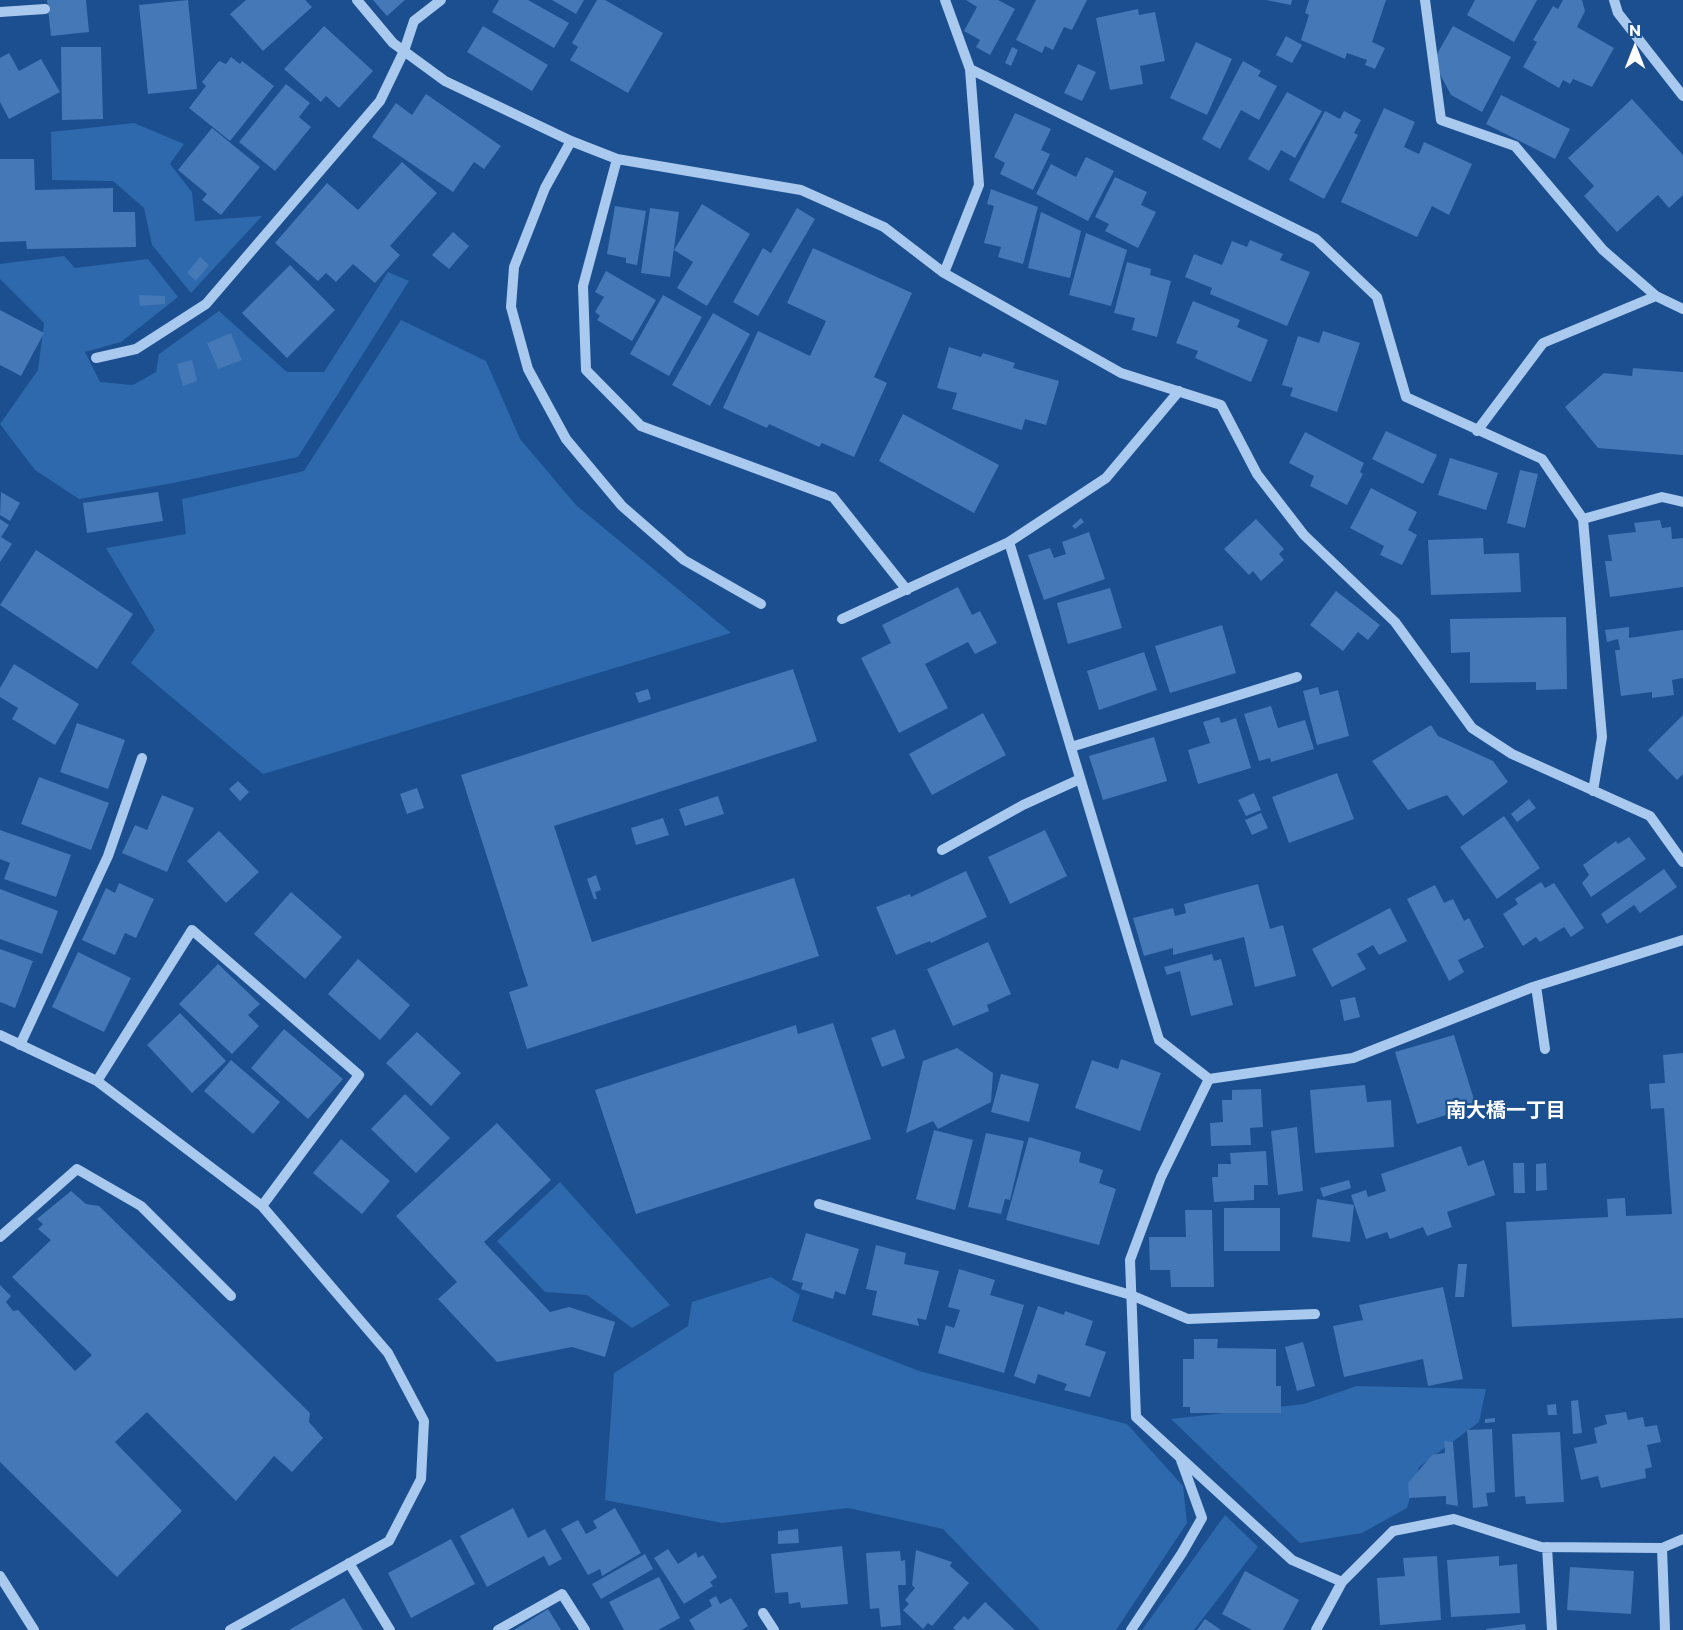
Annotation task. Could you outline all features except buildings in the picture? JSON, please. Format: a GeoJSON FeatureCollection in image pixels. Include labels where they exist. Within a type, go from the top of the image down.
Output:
{"type":"FeatureCollection","features":[{"type":"Feature","properties":{"kind":"street"},"geometry":{"type":"LineString","coordinates":[[357,0],[393,43],[445,81],[571,141],[616,159],[801,190],[884,227],[944,273],[1121,373],[1221,405],[1257,474],[1304,535],[1395,622],[1472,728],[1512,754],[1650,816],[1683,862]]}},
{"type":"Feature","properties":{"kind":"street"},"geometry":{"type":"LineString","coordinates":[[96,358],[136,350],[206,304],[380,101],[404,51],[414,21],[441,0]]}},
{"type":"Feature","properties":{"kind":"street"},"geometry":{"type":"LineString","coordinates":[[944,273],[979,186],[970,69],[945,0]]}},
{"type":"Feature","properties":{"kind":"street"},"geometry":{"type":"LineString","coordinates":[[1425,0],[1441,120],[1515,146],[1603,250],[1656,296],[1683,309]]}},
{"type":"Feature","properties":{"kind":"street"},"geometry":{"type":"LineString","coordinates":[[1614,0],[1618,13],[1683,96]]}},
{"type":"Feature","properties":{"kind":"street"},"geometry":{"type":"LineString","coordinates":[[0,12],[45,9]]}},
{"type":"Feature","properties":{"kind":"street"},"geometry":{"type":"LineString","coordinates":[[970,69],[1316,239],[1377,297],[1406,397],[1542,459],[1583,519],[1602,737],[1593,791]]}},
{"type":"Feature","properties":{"kind":"street"},"geometry":{"type":"LineString","coordinates":[[571,141],[545,188],[514,267],[512,307],[528,369],[566,439],[622,506],[684,560],[761,604]]}},
{"type":"Feature","properties":{"kind":"street"},"geometry":{"type":"LineString","coordinates":[[616,159],[583,286],[586,370],[641,426],[833,497],[907,590]]}},
{"type":"Feature","properties":{"kind":"street"},"geometry":{"type":"LineString","coordinates":[[1477,431],[1544,343],[1656,296]]}},
{"type":"Feature","properties":{"kind":"street"},"geometry":{"type":"LineString","coordinates":[[842,619],[1009,542],[1106,478],[1179,391]]}},
{"type":"Feature","properties":{"kind":"street"},"geometry":{"type":"LineString","coordinates":[[1583,519],[1662,497],[1683,502]]}},
{"type":"Feature","properties":{"kind":"street"},"geometry":{"type":"LineString","coordinates":[[1009,542],[1159,1040],[1209,1079],[1353,1058],[1536,986],[1683,940]]}},
{"type":"Feature","properties":{"kind":"street"},"geometry":{"type":"LineString","coordinates":[[1071,747],[1297,677]]}},
{"type":"Feature","properties":{"kind":"street"},"geometry":{"type":"LineString","coordinates":[[20,1045],[108,856],[142,758]]}},
{"type":"Feature","properties":{"kind":"street"},"geometry":{"type":"LineString","coordinates":[[942,850],[1023,805],[1080,778]]}},
{"type":"Feature","properties":{"kind":"street"},"geometry":{"type":"LineString","coordinates":[[97,1081],[192,930],[359,1075],[262,1206]]}},
{"type":"Feature","properties":{"kind":"street"},"geometry":{"type":"LineString","coordinates":[[1536,986],[1545,1049]]}},
{"type":"Feature","properties":{"kind":"street"},"geometry":{"type":"LineString","coordinates":[[0,1035],[97,1081],[262,1206],[388,1353],[424,1421],[421,1479],[389,1541],[231,1630]]}},
{"type":"Feature","properties":{"kind":"street"},"geometry":{"type":"LineString","coordinates":[[1209,1079],[1161,1177],[1130,1260],[1136,1417],[1292,1560],[1342,1582]]}},
{"type":"Feature","properties":{"kind":"street"},"geometry":{"type":"LineString","coordinates":[[0,1237],[76,1169],[141,1206],[231,1296]]}},
{"type":"Feature","properties":{"kind":"street"},"geometry":{"type":"LineString","coordinates":[[819,1204],[1131,1295],[1188,1319],[1315,1314]]}},
{"type":"Feature","properties":{"kind":"street"},"geometry":{"type":"LineString","coordinates":[[1131,1630],[1182,1553],[1202,1518],[1180,1456]]}},
{"type":"Feature","properties":{"kind":"street"},"geometry":{"type":"LineString","coordinates":[[1316,1630],[1342,1582],[1393,1532],[1454,1519],[1541,1547],[1662,1548],[1683,1539]]}},
{"type":"Feature","properties":{"kind":"street"},"geometry":{"type":"LineString","coordinates":[[1547,1547],[1552,1630]]}},
{"type":"Feature","properties":{"kind":"street"},"geometry":{"type":"LineString","coordinates":[[1662,1548],[1665,1630]]}},
{"type":"Feature","properties":{"kind":"street"},"geometry":{"type":"LineString","coordinates":[[349,1563],[390,1630]]}},
{"type":"Feature","properties":{"kind":"street"},"geometry":{"type":"LineString","coordinates":[[0,1576],[34,1630]]}},
{"type":"Feature","properties":{"kind":"street"},"geometry":{"type":"LineString","coordinates":[[498,1630],[562,1594],[585,1630]]}},
{"type":"Feature","properties":{"kind":"street"},"geometry":{"type":"LineString","coordinates":[[763,1613],[774,1630]]}},
{"type":"Feature","properties":{"kind":"shaded area"},"geometry":{"type":"Polygon","coordinates":[[[134,123],[184,144],[170,164],[192,192],[195,221],[262,216],[191,293],[152,245],[144,208],[113,181],[52,180],[51,132],[134,123]]]}},
{"type":"Feature","properties":{"kind":"shaded area"},"geometry":{"type":"Polygon","coordinates":[[[64,256],[75,268],[148,259],[178,297],[121,342],[85,352],[100,382],[133,385],[156,372],[159,354],[219,311],[287,372],[324,372],[388,272],[409,281],[298,457],[168,484],[79,499],[35,470],[0,424],[38,370],[44,323],[0,279],[0,264],[64,256]]]}},
{"type":"Feature","properties":{"kind":"shaded area"},"geometry":{"type":"Polygon","coordinates":[[[401,320],[486,361],[520,439],[576,505],[731,633],[263,774],[131,663],[155,630],[106,548],[186,534],[182,499],[304,471],[401,320]]]}},
{"type":"Feature","properties":{"kind":"shaded area"},"geometry":{"type":"Polygon","coordinates":[[[560,1182],[670,1305],[632,1328],[587,1295],[545,1292],[497,1241],[560,1182]]]}},
{"type":"Feature","properties":{"kind":"shaded area"},"geometry":{"type":"Polygon","coordinates":[[[771,1277],[800,1295],[792,1321],[919,1371],[1127,1424],[1183,1486],[1187,1523],[1116,1630],[1040,1630],[943,1529],[848,1508],[722,1523],[605,1500],[614,1373],[688,1326],[692,1302],[771,1277]]]}},
{"type":"Feature","properties":{"kind":"shaded area"},"geometry":{"type":"Polygon","coordinates":[[[1357,1386],[1486,1389],[1479,1422],[1419,1467],[1407,1508],[1362,1533],[1300,1543],[1171,1419],[1304,1404],[1357,1386]]]}},
{"type":"Feature","properties":{"kind":"shaded area"},"geometry":{"type":"Polygon","coordinates":[[[1225,1515],[1258,1547],[1194,1630],[1142,1630],[1225,1515]]]}},
{"type":"Feature","properties":{"kind":"district","name":"南大橋一丁目"},"geometry":{"type":"Point","coordinates":[1506,1110]}}]}
